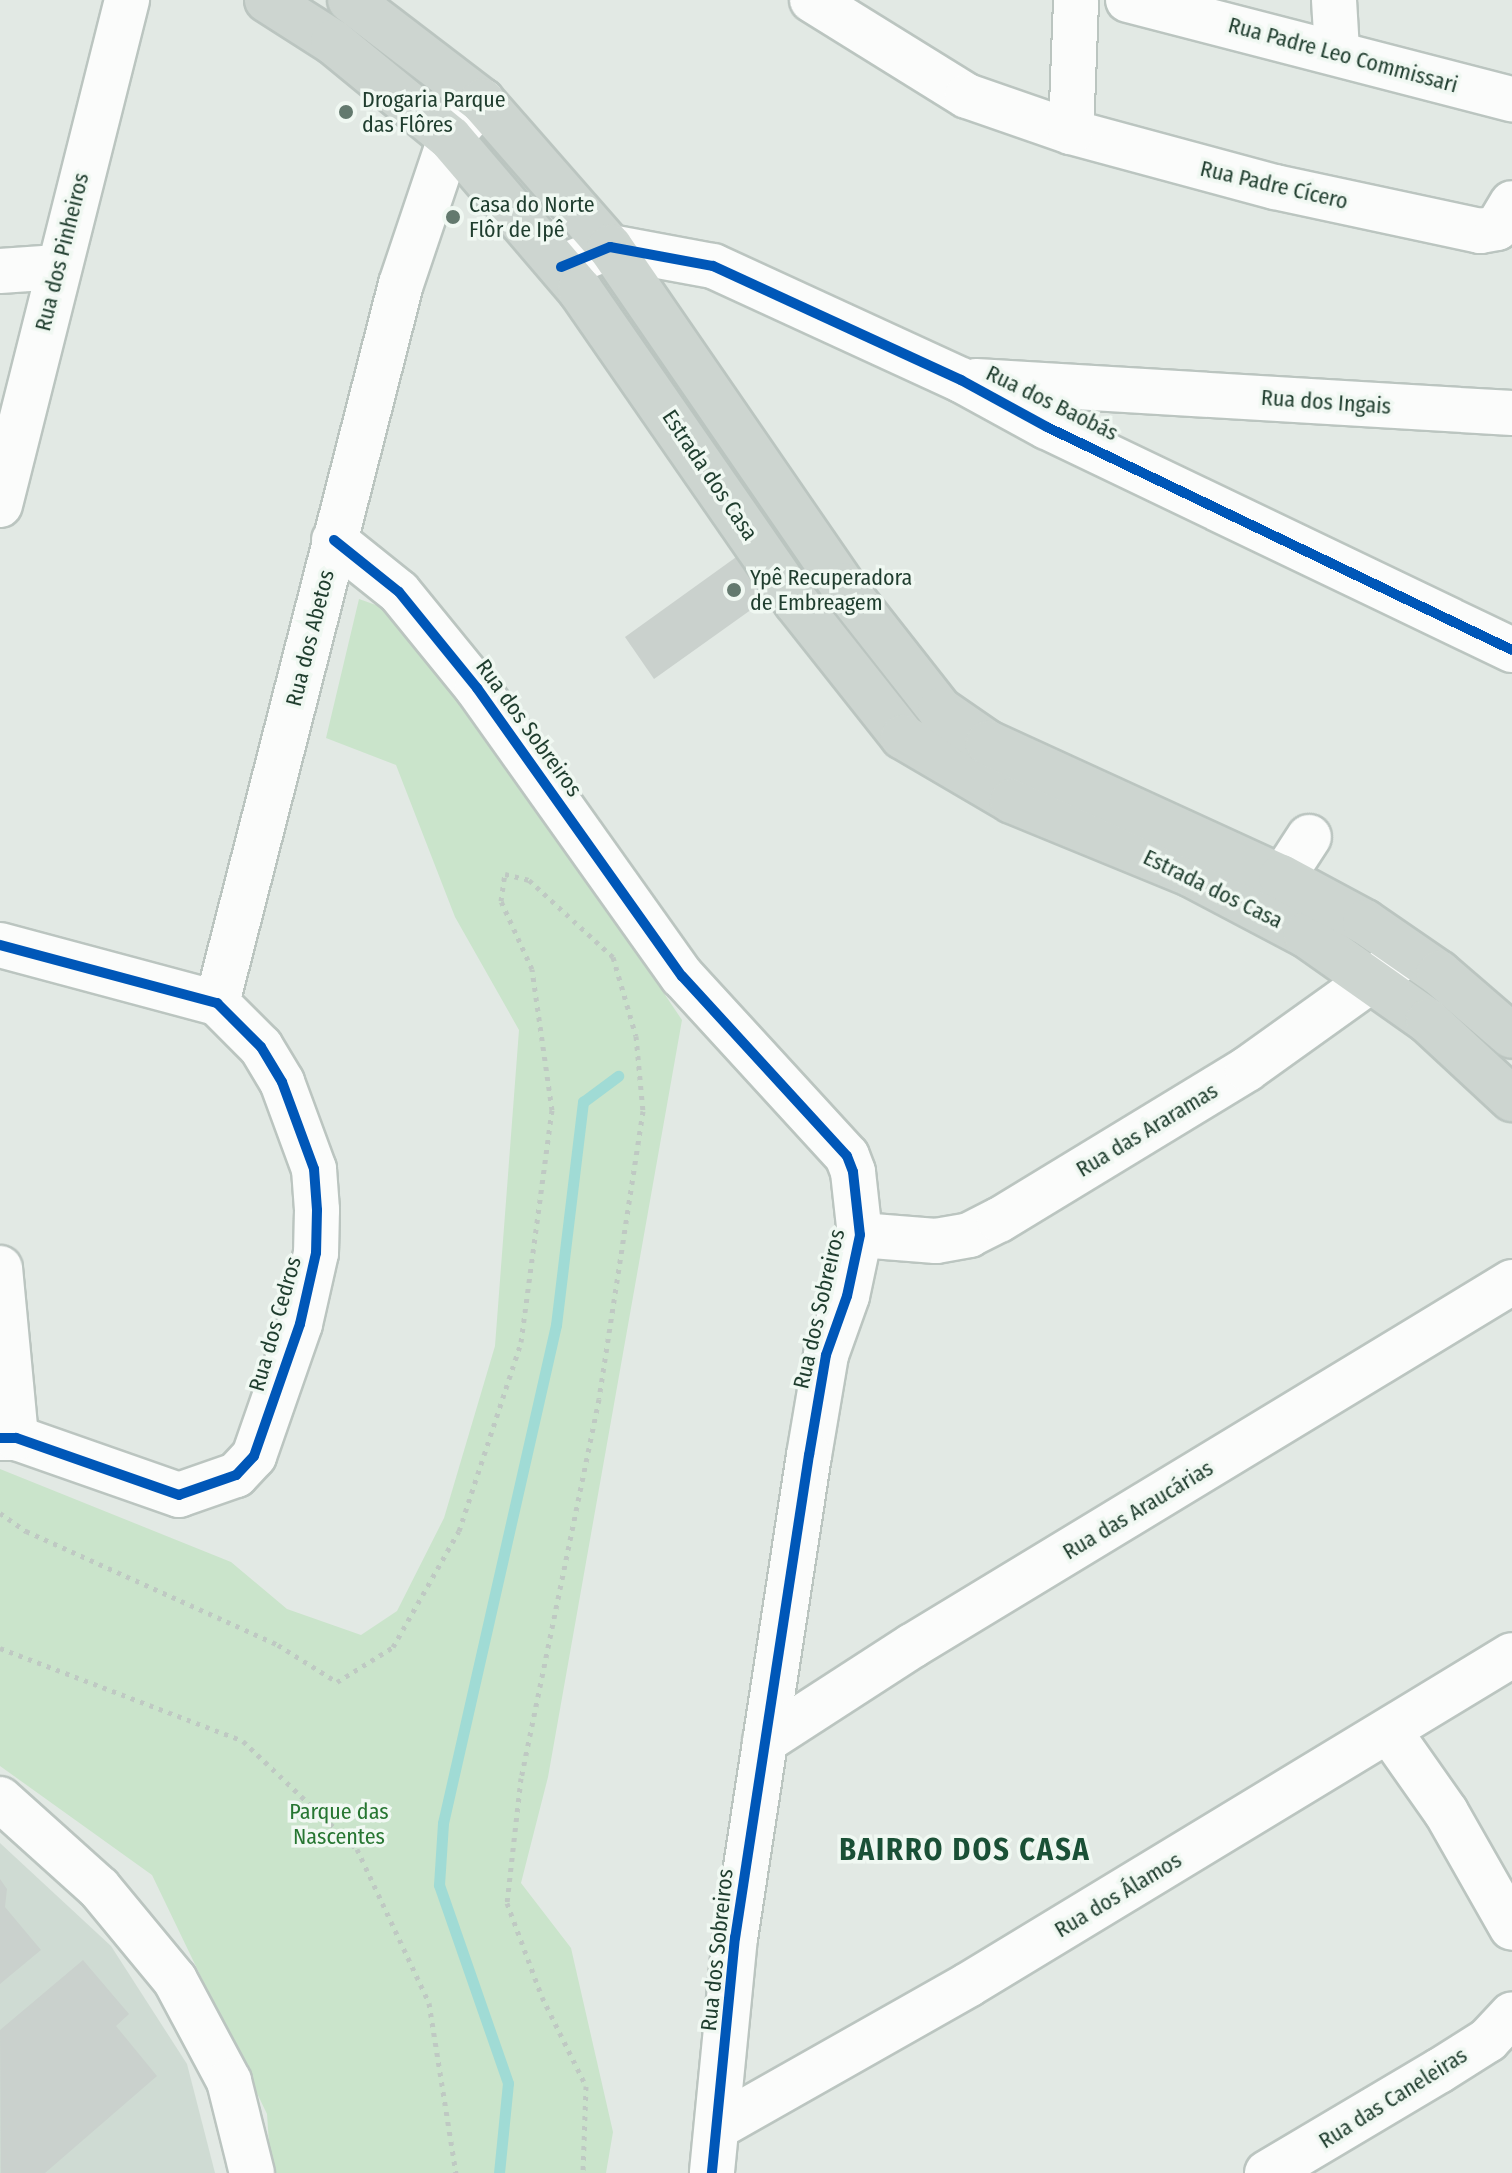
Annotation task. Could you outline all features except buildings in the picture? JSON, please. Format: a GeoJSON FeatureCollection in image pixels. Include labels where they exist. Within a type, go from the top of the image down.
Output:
{"type":"FeatureCollection","features":[{"type":"Feature","properties":{"kind":"main road","name":"Estrada dos Casa"},"geometry":{"type":"LineString","coordinates":[[267,0],[345,51],[450,138],[561,267],[874,704],[903,737],[980,761]]}},
{"type":"Feature","properties":{"kind":"main road","name":"Estrada dos Casa"},"geometry":{"type":"LineString","coordinates":[[350,0],[482,101],[610,247],[901,667],[940,710],[1012,801],[1192,875],[1271,894],[1409,952],[1512,1036]]}},
{"type":"Feature","properties":{"kind":"main road","name":"Estrada dos Casa"},"geometry":{"type":"LineString","coordinates":[[1271,894],[1306,935],[1428,1021],[1512,1099]]}},
{"type":"Feature","properties":{"kind":"street","name":"Rua dos Pinheiros"},"geometry":{"type":"LineString","coordinates":[[0,505],[127,0]]}},
{"type":"Feature","properties":{"kind":"street","name":"Rua Padre Cícero"},"geometry":{"type":"LineString","coordinates":[[812,0],[967,96],[1071,132],[1275,187],[1480,231],[1497,228],[1512,203]]}},
{"type":"Feature","properties":{"kind":"street"},"geometry":{"type":"LineString","coordinates":[[1071,132],[1076,0]]}},
{"type":"Feature","properties":{"kind":"street","name":"Rua Padre Leo Commissari"},"geometry":{"type":"LineString","coordinates":[[1128,0],[1337,51],[1512,99]]}},
{"type":"Feature","properties":{"kind":"street"},"geometry":{"type":"LineString","coordinates":[[1334,0],[1337,51]]}},
{"type":"Feature","properties":{"kind":"street","name":"Rua dos Abetos"},"geometry":{"type":"LineString","coordinates":[[217,1003],[401,284],[450,138],[482,101]]}},
{"type":"Feature","properties":{"kind":"street"},"geometry":{"type":"LineString","coordinates":[[561,267],[610,247]]}},
{"type":"Feature","properties":{"kind":"street","name":"Rua dos Baobás"},"geometry":{"type":"LineString","coordinates":[[610,247],[713,266],[961,380],[1512,650]]}},
{"type":"Feature","properties":{"kind":"street"},"geometry":{"type":"LineString","coordinates":[[0,271],[58,267]]}},
{"type":"Feature","properties":{"kind":"street","name":"Rua dos Ingais"},"geometry":{"type":"LineString","coordinates":[[961,380],[1512,413]]}},
{"type":"Feature","properties":{"kind":"street"},"geometry":{"type":"LineString","coordinates":[[1122,459],[1141,391]]}},
{"type":"Feature","properties":{"kind":"street","name":"Rua dos Sobreiros"},"geometry":{"type":"LineString","coordinates":[[334,540],[372,565],[399,592],[477,688],[682,976],[847,1156],[860,1235],[847,1296],[826,1355],[765,1741],[735,1937],[719,2126],[712,2173]]}},
{"type":"Feature","properties":{"kind":"street"},"geometry":{"type":"LineString","coordinates":[[1271,894],[1309,837]]}},
{"type":"Feature","properties":{"kind":"street"},"geometry":{"type":"LineString","coordinates":[[0,945],[217,1003]]}},
{"type":"Feature","properties":{"kind":"street","name":"Rua das Araramas"},"geometry":{"type":"LineString","coordinates":[[860,1235],[936,1241],[979,1230],[1247,1069],[1373,982],[1409,952]]}},
{"type":"Feature","properties":{"kind":"street","name":"Rua dos Cedros"},"geometry":{"type":"LineString","coordinates":[[8,1438],[179,1495],[236,1475],[254,1456],[300,1324],[316,1253],[314,1169],[282,1082],[261,1047],[217,1003]]}},
{"type":"Feature","properties":{"kind":"street"},"geometry":{"type":"LineString","coordinates":[[0,1268],[8,1438]]}},
{"type":"Feature","properties":{"kind":"street","name":"Rua das Araucárias"},"geometry":{"type":"LineString","coordinates":[[765,1741],[912,1646],[1512,1282]]}},
{"type":"Feature","properties":{"kind":"street","name":"Rua dos Álamos"},"geometry":{"type":"LineString","coordinates":[[719,2126],[968,1985],[1512,1655]]}},
{"type":"Feature","properties":{"kind":"street"},"geometry":{"type":"LineString","coordinates":[[1389,1731],[1446,1812],[1512,1928]]}},
{"type":"Feature","properties":{"kind":"street"},"geometry":{"type":"LineString","coordinates":[[0,1799],[99,1888],[175,1980],[229,2081],[252,2173]]}},
{"type":"Feature","properties":{"kind":"street","name":"Rua das Caneleiras"},"geometry":{"type":"LineString","coordinates":[[1267,2173],[1488,2040],[1512,2014]]}},
{"type":"Feature","properties":{"kind":"path"},"geometry":{"type":"LineString","coordinates":[[0,1513],[26,1531],[278,1645],[337,1682],[393,1647],[459,1531],[521,1342],[552,1110],[532,969],[501,901],[505,874],[529,880],[613,957],[636,1036],[643,1111],[599,1399],[521,1778],[507,1903],[542,1997],[586,2086],[583,2173]]}},
{"type":"Feature","properties":{"kind":"path"},"geometry":{"type":"LineString","coordinates":[[0,1648],[243,1741],[357,1849],[429,2003],[456,2173]]}},
{"type":"Feature","properties":{"kind":"shaded area"},"geometry":{"type":"Polygon","coordinates":[[[0,1843],[111,1946],[187,2064],[215,2173],[0,2173],[0,1843]]]}},
{"type":"Feature","properties":{"kind":"green space","name":"Parque das Nascentes"},"geometry":{"type":"Polygon","coordinates":[[[359,599],[387,609],[454,682],[682,1020],[548,1777],[521,1883],[571,1948],[613,2132],[606,2173],[271,2173],[267,2114],[152,1875],[0,1766],[0,1469],[231,1562],[287,1609],[361,1635],[397,1611],[444,1518],[495,1346],[519,1030],[455,917],[396,765],[326,738],[359,599]]]}},
{"type":"Feature","properties":{"kind":"waterway"},"geometry":{"type":"LineString","coordinates":[[499,2173],[508,2083],[439,1885],[443,1823],[556,1325],[583,1102],[618,1076]]}},
{"type":"Feature","properties":{"kind":"cycle path"},"geometry":{"type":"LineString","coordinates":[[561,267],[610,247],[713,266],[961,380],[1047,427],[1512,650]]}},
{"type":"Feature","properties":{"kind":"cycle path"},"geometry":{"type":"LineString","coordinates":[[334,540],[399,592],[477,688],[682,976],[847,1156],[853,1172],[860,1235],[847,1296],[826,1355],[809,1455],[735,1937],[712,2173]]}},
{"type":"Feature","properties":{"kind":"cycle path"},"geometry":{"type":"LineString","coordinates":[[0,945],[217,1003],[261,1047],[282,1082],[314,1169],[317,1210],[316,1253],[300,1324],[254,1456],[236,1475],[179,1495],[16,1438],[0,1438]]}},
{"type":"Feature","properties":{"kind":"place","name":"Drogaria Parque das Flôres"},"geometry":{"type":"Point","coordinates":[346,112]}},
{"type":"Feature","properties":{"kind":"place","name":"Casa do Norte Flôr de Ipê"},"geometry":{"type":"Point","coordinates":[453,217]}},
{"type":"Feature","properties":{"kind":"place","name":"Ypê Recuperadora de Embreagem"},"geometry":{"type":"Point","coordinates":[734,590]}},
{"type":"Feature","properties":{"kind":"district","name":"BAIRRO DOS CASA"},"geometry":{"type":"Point","coordinates":[965,1850]}}]}
